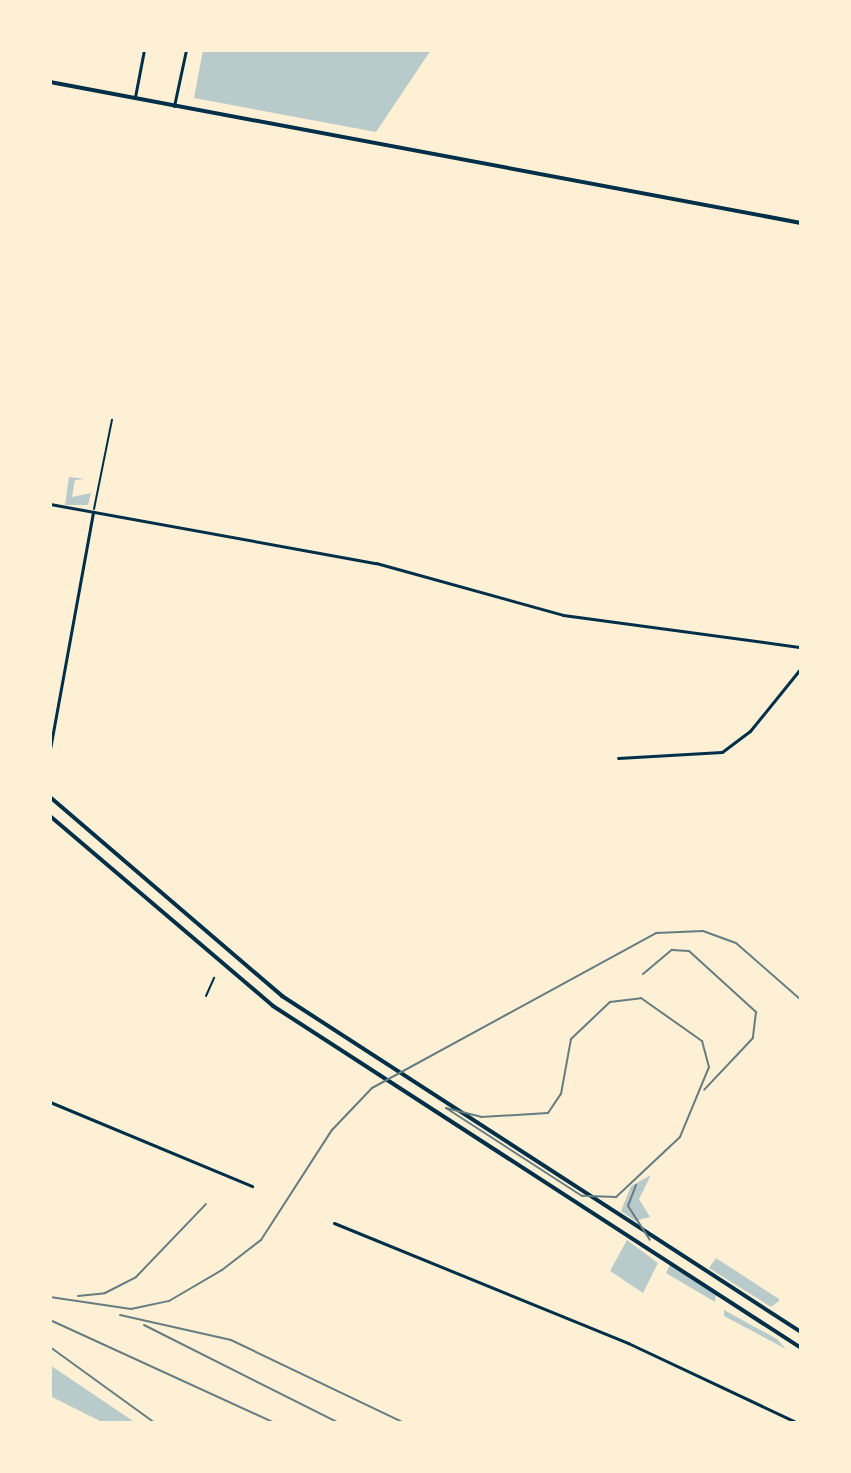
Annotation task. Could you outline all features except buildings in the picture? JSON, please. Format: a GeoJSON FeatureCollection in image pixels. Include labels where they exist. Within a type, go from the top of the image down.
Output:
{"type":"FeatureCollection","features":[{"type":"Feature","properties":{"kind":"main road"},"geometry":{"type":"LineString","coordinates":[[50,82],[801,223]]}},
{"type":"Feature","properties":{"kind":"main road"},"geometry":{"type":"LineString","coordinates":[[50,797],[282,996],[801,1332]]}},
{"type":"Feature","properties":{"kind":"main road"},"geometry":{"type":"LineString","coordinates":[[50,816],[273,1006],[801,1348]]}},
{"type":"Feature","properties":{"kind":"street"},"geometry":{"type":"LineString","coordinates":[[134,98],[144,50]]}},
{"type":"Feature","properties":{"kind":"street"},"geometry":{"type":"LineString","coordinates":[[174,106],[186,50]]}},
{"type":"Feature","properties":{"kind":"street"},"geometry":{"type":"LineString","coordinates":[[50,749],[112,420]]}},
{"type":"Feature","properties":{"kind":"street"},"geometry":{"type":"LineString","coordinates":[[50,504],[376,563],[563,615],[801,647]]}},
{"type":"Feature","properties":{"kind":"street"},"geometry":{"type":"LineString","coordinates":[[618,758],[722,752],[750,731],[801,668]]}},
{"type":"Feature","properties":{"kind":"street"},"geometry":{"type":"LineString","coordinates":[[206,996],[214,978]]}},
{"type":"Feature","properties":{"kind":"street"},"geometry":{"type":"LineString","coordinates":[[50,1102],[252,1186]]}},
{"type":"Feature","properties":{"kind":"street"},"geometry":{"type":"LineString","coordinates":[[334,1223],[628,1343],[798,1423]]}},
{"type":"Feature","properties":{"kind":"shaded area"},"geometry":{"type":"Polygon","coordinates":[[[203,50],[431,50],[376,132],[194,98],[203,50]]]}},
{"type":"Feature","properties":{"kind":"shaded area"},"geometry":{"type":"Polygon","coordinates":[[[69,477],[85,479],[75,480],[72,497],[91,493],[88,505],[65,505],[69,477]]]}},
{"type":"Feature","properties":{"kind":"shaded area"},"geometry":{"type":"Polygon","coordinates":[[[651,1175],[639,1199],[650,1217],[635,1221],[621,1211],[631,1186],[651,1175]]]}},
{"type":"Feature","properties":{"kind":"shaded area"},"geometry":{"type":"Polygon","coordinates":[[[627,1240],[658,1263],[643,1293],[610,1271],[627,1240]]]}},
{"type":"Feature","properties":{"kind":"shaded area"},"geometry":{"type":"Polygon","coordinates":[[[716,1258],[779,1301],[771,1307],[709,1268],[716,1258]]]}},
{"type":"Feature","properties":{"kind":"shaded area"},"geometry":{"type":"Polygon","coordinates":[[[670,1265],[716,1295],[715,1302],[666,1273],[670,1265]]]}},
{"type":"Feature","properties":{"kind":"shaded area"},"geometry":{"type":"Polygon","coordinates":[[[724,1310],[777,1339],[786,1349],[724,1316],[724,1310]]]}},
{"type":"Feature","properties":{"kind":"shaded area"},"geometry":{"type":"Polygon","coordinates":[[[50,1365],[136,1423],[104,1423],[50,1396],[50,1365]]]}},
{"type":"Feature","properties":{"kind":"tram line"},"geometry":{"type":"LineString","coordinates":[[643,974],[672,950],[689,951],[756,1012],[753,1038],[704,1090]]}},
{"type":"Feature","properties":{"kind":"tram line"},"geometry":{"type":"LineString","coordinates":[[641,998],[702,1041],[709,1067],[680,1137],[616,1197],[582,1196],[446,1108],[481,1117],[548,1113],[561,1094],[571,1039],[610,1002],[641,998]]}},
{"type":"Feature","properties":{"kind":"tram line"},"geometry":{"type":"LineString","coordinates":[[636,1185],[628,1206],[650,1240]]}},
{"type":"Feature","properties":{"kind":"railway"},"geometry":{"type":"LineString","coordinates":[[50,1297],[131,1309],[169,1301],[222,1270],[261,1240],[332,1130],[372,1088],[656,933],[703,931],[736,943],[800,999]]}},
{"type":"Feature","properties":{"kind":"railway"},"geometry":{"type":"LineString","coordinates":[[78,1296],[105,1293],[136,1277],[206,1204]]}},
{"type":"Feature","properties":{"kind":"railway"},"geometry":{"type":"LineString","coordinates":[[120,1315],[231,1340],[404,1423]]}},
{"type":"Feature","properties":{"kind":"railway"},"geometry":{"type":"LineString","coordinates":[[50,1320],[275,1423]]}},
{"type":"Feature","properties":{"kind":"railway"},"geometry":{"type":"LineString","coordinates":[[144,1325],[339,1423]]}},
{"type":"Feature","properties":{"kind":"railway"},"geometry":{"type":"LineString","coordinates":[[50,1347],[155,1423]]}}]}
